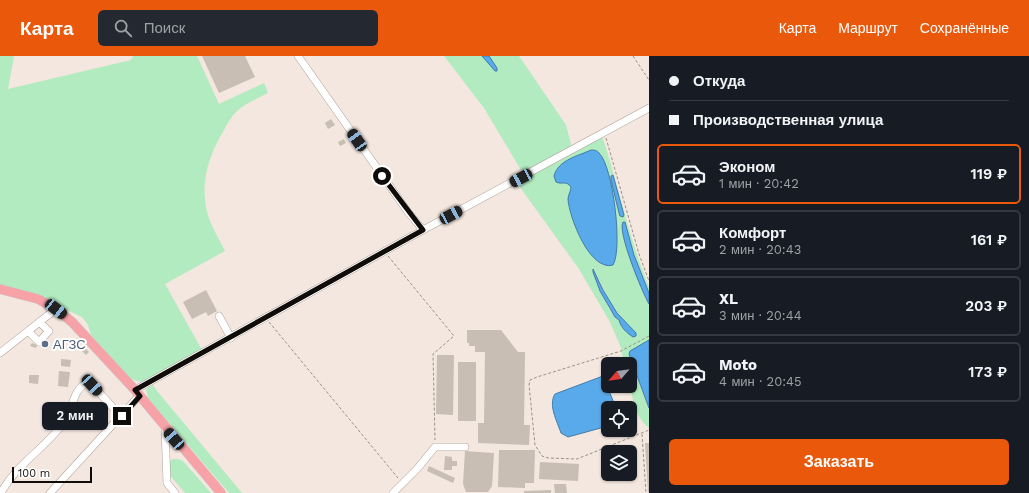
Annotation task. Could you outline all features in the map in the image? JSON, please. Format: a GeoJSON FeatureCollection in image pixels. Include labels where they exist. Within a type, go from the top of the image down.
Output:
{"type":"FeatureCollection","features":[{"type":"Feature","properties":{"kind":"main road"},"geometry":{"type":"LineString","coordinates":[[0,289],[38,299],[56,309],[86,335],[221,493]]}},
{"type":"Feature","properties":{"kind":"street"},"geometry":{"type":"LineString","coordinates":[[298,56],[408,212],[423,230]]}},
{"type":"Feature","properties":{"kind":"street"},"geometry":{"type":"LineString","coordinates":[[50,493],[122,416],[137,393],[231,338],[423,230],[649,108]]}},
{"type":"Feature","properties":{"kind":"street"},"geometry":{"type":"LineString","coordinates":[[0,353],[56,309]]}},
{"type":"Feature","properties":{"kind":"street"},"geometry":{"type":"LineString","coordinates":[[219,316],[231,338]]}},
{"type":"Feature","properties":{"kind":"street"},"geometry":{"type":"LineString","coordinates":[[28,331],[40,342],[49,331],[39,322]]}},
{"type":"Feature","properties":{"kind":"street"},"geometry":{"type":"LineString","coordinates":[[1,493],[13,473],[53,435],[65,420],[71,412],[78,391],[84,384],[88,383],[92,385],[122,416]]}},
{"type":"Feature","properties":{"kind":"street"},"geometry":{"type":"LineString","coordinates":[[165,428],[167,483],[175,493]]}},
{"type":"Feature","properties":{"kind":"street"},"geometry":{"type":"LineString","coordinates":[[393,493],[435,447],[465,447]]}},
{"type":"Feature","properties":{"kind":"path"},"geometry":{"type":"LineString","coordinates":[[633,56],[649,80]]}},
{"type":"Feature","properties":{"kind":"path"},"geometry":{"type":"LineString","coordinates":[[604,133],[639,254],[649,281]]}},
{"type":"Feature","properties":{"kind":"path"},"geometry":{"type":"LineString","coordinates":[[384,252],[454,336],[433,354],[435,447]]}},
{"type":"Feature","properties":{"kind":"path"},"geometry":{"type":"LineString","coordinates":[[267,318],[402,483]]}},
{"type":"Feature","properties":{"kind":"path"},"geometry":{"type":"LineString","coordinates":[[649,336],[621,351],[530,380],[535,444],[542,456],[548,458],[577,459],[649,430]]}},
{"type":"Feature","properties":{"kind":"path"},"geometry":{"type":"LineString","coordinates":[[642,434],[646,493]]}},
{"type":"Feature","properties":{"kind":"green space"},"geometry":{"type":"Polygon","coordinates":[[[0,56],[14,56],[8,89],[131,60],[133,56],[197,56],[219,104],[264,83],[268,93],[243,106],[229,121],[213,152],[206,174],[206,209],[210,221],[225,251],[165,284],[202,350],[142,382],[131,379],[91,335],[88,325],[82,317],[27,291],[0,286],[0,56]]]}},
{"type":"Feature","properties":{"kind":"green space"},"geometry":{"type":"Polygon","coordinates":[[[444,56],[482,56],[497,68],[489,56],[519,56],[566,125],[571,144],[569,148],[525,172],[521,170],[484,108],[444,56]]]}},
{"type":"Feature","properties":{"kind":"green space"},"geometry":{"type":"Polygon","coordinates":[[[601,137],[609,157],[630,232],[649,287],[649,293],[634,255],[625,223],[626,243],[643,292],[649,304],[649,340],[630,351],[630,357],[623,357],[621,348],[610,322],[579,269],[517,183],[601,137]],[[591,150],[565,162],[555,171],[564,182],[571,187],[568,199],[569,207],[575,226],[585,246],[591,255],[604,266],[616,212],[611,185],[601,154],[591,150]],[[613,175],[611,180],[620,216],[624,215],[613,175]],[[595,270],[610,310],[619,320],[620,324],[627,333],[636,333],[617,312],[603,288],[595,270]]]}},
{"type":"Feature","properties":{"kind":"green space"},"geometry":{"type":"Polygon","coordinates":[[[637,376],[649,408],[649,428],[638,415],[637,401],[634,401],[632,393],[637,393],[637,376]]]}},
{"type":"Feature","properties":{"kind":"green space"},"geometry":{"type":"Polygon","coordinates":[[[153,385],[242,493],[229,493],[148,398],[146,389],[153,385]]]}},
{"type":"Feature","properties":{"kind":"green space"},"geometry":{"type":"Polygon","coordinates":[[[172,459],[183,461],[211,493],[185,493],[168,473],[168,464],[172,459]]]}},
{"type":"Feature","properties":{"kind":"water"},"geometry":{"type":"Polygon","coordinates":[[[482,56],[489,56],[497,68],[497,71],[495,71],[482,56]]]}},
{"type":"Feature","properties":{"kind":"water"},"geometry":{"type":"Polygon","coordinates":[[[591,150],[597,151],[604,161],[612,190],[617,226],[616,256],[613,265],[605,265],[596,260],[589,252],[582,241],[572,218],[568,199],[571,187],[566,183],[556,182],[554,176],[556,171],[564,162],[591,150]]]}},
{"type":"Feature","properties":{"kind":"water"},"geometry":{"type":"Polygon","coordinates":[[[613,175],[624,215],[623,217],[620,216],[619,213],[611,180],[611,176],[613,175]]]}},
{"type":"Feature","properties":{"kind":"water"},"geometry":{"type":"Polygon","coordinates":[[[623,222],[625,222],[634,255],[649,293],[649,304],[636,275],[627,249],[622,228],[623,222]]]}},
{"type":"Feature","properties":{"kind":"water"},"geometry":{"type":"Polygon","coordinates":[[[593,269],[603,290],[617,313],[636,333],[636,336],[633,337],[626,332],[619,320],[615,317],[600,291],[593,269]]]}},
{"type":"Feature","properties":{"kind":"water"},"geometry":{"type":"Polygon","coordinates":[[[649,340],[649,408],[637,376],[637,357],[630,357],[630,351],[649,340]]]}},
{"type":"Feature","properties":{"kind":"water"},"geometry":{"type":"Polygon","coordinates":[[[601,377],[601,393],[610,393],[613,401],[601,401],[601,428],[568,437],[561,433],[555,418],[552,403],[555,394],[601,377]]]}},
{"type":"Feature","properties":{"kind":"building"},"geometry":{"type":"Polygon","coordinates":[[[202,56],[245,56],[255,77],[219,93],[202,56]]]}},
{"type":"Feature","properties":{"kind":"building"},"geometry":{"type":"Polygon","coordinates":[[[331,119],[335,125],[328,129],[325,123],[331,119]]]}},
{"type":"Feature","properties":{"kind":"building"},"geometry":{"type":"Polygon","coordinates":[[[344,139],[346,143],[340,146],[338,142],[344,139]]]}},
{"type":"Feature","properties":{"kind":"building"},"geometry":{"type":"Polygon","coordinates":[[[206,290],[217,311],[208,316],[206,312],[192,319],[183,302],[206,290]]]}},
{"type":"Feature","properties":{"kind":"building"},"geometry":{"type":"Polygon","coordinates":[[[467,330],[501,330],[518,352],[525,352],[524,425],[530,425],[529,445],[478,443],[478,423],[484,423],[485,352],[475,352],[475,346],[469,346],[469,343],[467,343],[467,330]]]}},
{"type":"Feature","properties":{"kind":"building"},"geometry":{"type":"Polygon","coordinates":[[[32,343],[37,345],[36,348],[30,346],[32,343]]]}},
{"type":"Feature","properties":{"kind":"building"},"geometry":{"type":"Polygon","coordinates":[[[85,348],[89,352],[86,355],[82,351],[85,348]]]}},
{"type":"Feature","properties":{"kind":"building"},"geometry":{"type":"Polygon","coordinates":[[[437,355],[454,355],[453,415],[436,414],[437,355]]]}},
{"type":"Feature","properties":{"kind":"building"},"geometry":{"type":"Polygon","coordinates":[[[61,359],[71,360],[70,367],[61,366],[61,359]]]}},
{"type":"Feature","properties":{"kind":"building"},"geometry":{"type":"Polygon","coordinates":[[[458,362],[476,362],[476,421],[458,421],[458,362]]]}},
{"type":"Feature","properties":{"kind":"building"},"geometry":{"type":"Polygon","coordinates":[[[59,371],[70,372],[68,387],[58,386],[59,371]]]}},
{"type":"Feature","properties":{"kind":"building"},"geometry":{"type":"Polygon","coordinates":[[[29,375],[39,375],[38,384],[29,383],[29,375]]]}},
{"type":"Feature","properties":{"kind":"building"},"geometry":{"type":"Polygon","coordinates":[[[645,443],[649,443],[649,492],[648,492],[645,443]]]}},
{"type":"Feature","properties":{"kind":"building"},"geometry":{"type":"Polygon","coordinates":[[[499,450],[535,450],[534,483],[525,483],[525,488],[498,487],[499,450]]]}},
{"type":"Feature","properties":{"kind":"building"},"geometry":{"type":"Polygon","coordinates":[[[465,451],[494,453],[492,486],[488,492],[466,492],[463,484],[465,451]]]}},
{"type":"Feature","properties":{"kind":"building"},"geometry":{"type":"Polygon","coordinates":[[[445,456],[452,457],[452,461],[457,461],[457,466],[452,466],[452,470],[444,470],[445,456]]]}},
{"type":"Feature","properties":{"kind":"building"},"geometry":{"type":"Polygon","coordinates":[[[540,462],[579,464],[578,481],[539,479],[540,462]]]}},
{"type":"Feature","properties":{"kind":"building"},"geometry":{"type":"Polygon","coordinates":[[[429,466],[455,478],[453,483],[427,471],[429,466]]]}},
{"type":"Feature","properties":{"kind":"building"},"geometry":{"type":"Polygon","coordinates":[[[554,484],[566,484],[567,493],[555,493],[554,484]]]}},
{"type":"Feature","properties":{"kind":"building"},"geometry":{"type":"Polygon","coordinates":[[[551,490],[551,493],[524,493],[524,491],[551,490]]]}},
{"type":"Feature","properties":{"kind":"place","name":"АГЗС"},"geometry":{"type":"Point","coordinates":[45,344]}},
{"type":"Feature","properties":{"kind":"route"},"geometry":{"type":"LineString","coordinates":[[122,416],[140,396],[135,390],[423,230],[382,176]]}}]}
